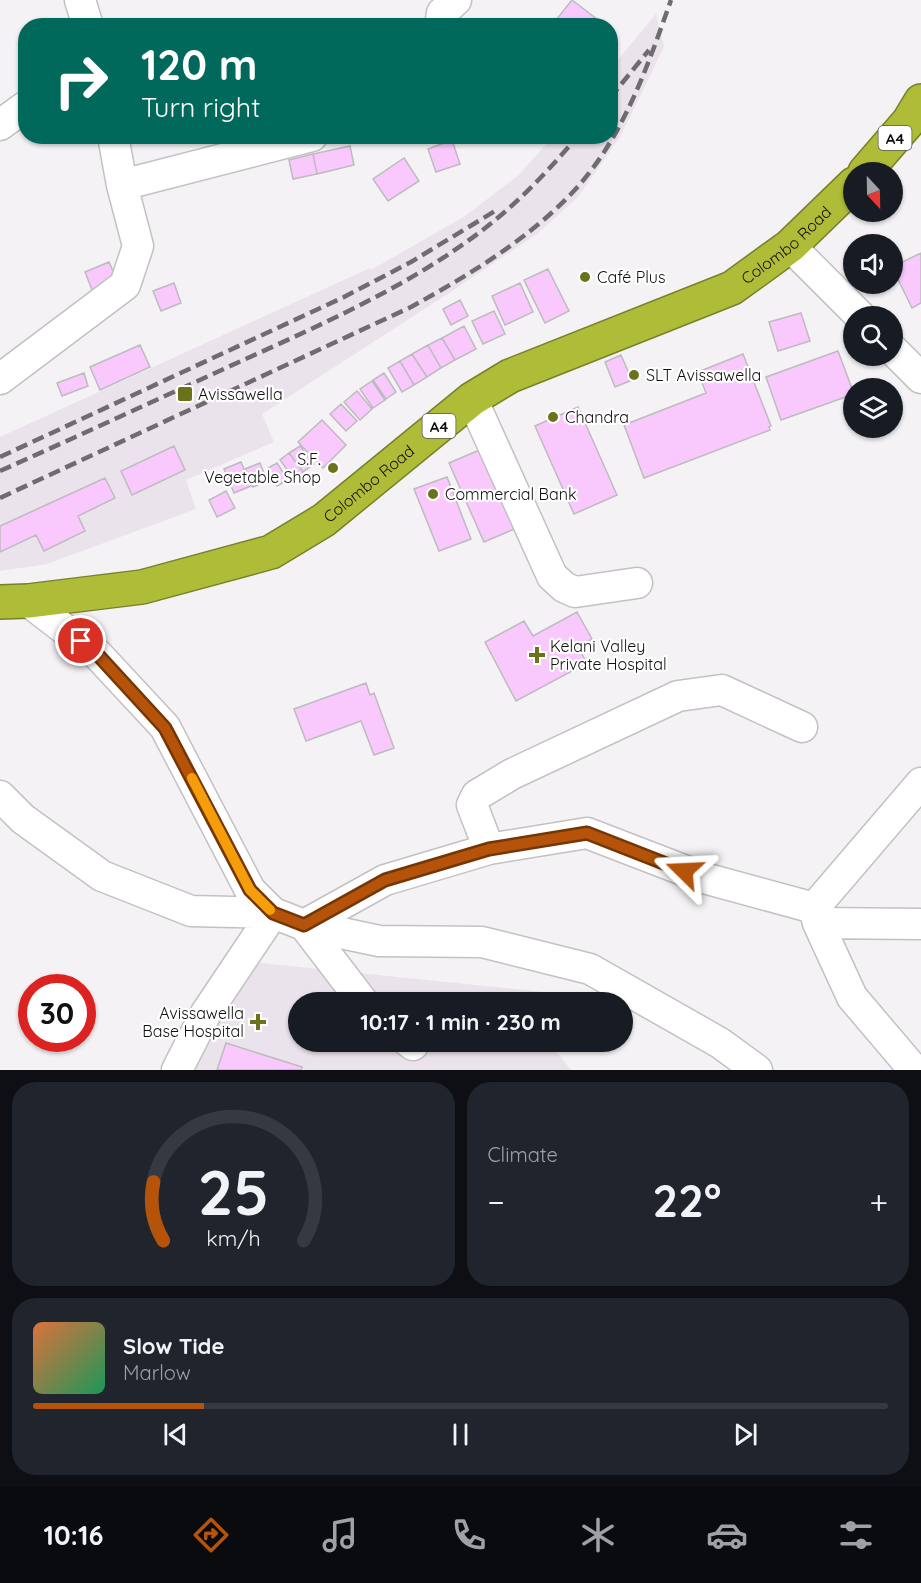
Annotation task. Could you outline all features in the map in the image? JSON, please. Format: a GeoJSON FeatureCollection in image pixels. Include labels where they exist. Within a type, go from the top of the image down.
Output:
{"type":"FeatureCollection","features":[{"type":"Feature","properties":{"kind":"highway","name":"A4"},"geometry":{"type":"LineString","coordinates":[[874,162],[909,121],[921,101]]}},
{"type":"Feature","properties":{"kind":"highway","name":"Colombo Road"},"geometry":{"type":"LineString","coordinates":[[14,601],[142,587],[271,552],[324,520],[472,399],[510,376],[732,288],[790,246],[843,195]]}},
{"type":"Feature","properties":{"kind":"street"},"geometry":{"type":"LineString","coordinates":[[80,0],[86,18]]}},
{"type":"Feature","properties":{"kind":"street"},"geometry":{"type":"LineString","coordinates":[[441,18],[442,13],[456,0]]}},
{"type":"Feature","properties":{"kind":"street"},"geometry":{"type":"LineString","coordinates":[[0,124],[18,112]]}},
{"type":"Feature","properties":{"kind":"street"},"geometry":{"type":"LineString","coordinates":[[0,379],[125,285],[138,246],[122,185],[114,144]]}},
{"type":"Feature","properties":{"kind":"street"},"geometry":{"type":"LineString","coordinates":[[122,185],[281,144]]}},
{"type":"Feature","properties":{"kind":"street"},"geometry":{"type":"LineString","coordinates":[[790,246],[850,306]]}},
{"type":"Feature","properties":{"kind":"street"},"geometry":{"type":"LineString","coordinates":[[903,360],[921,378]]}},
{"type":"Feature","properties":{"kind":"street"},"geometry":{"type":"LineString","coordinates":[[472,399],[552,576],[564,587],[575,592],[637,583]]}},
{"type":"Feature","properties":{"kind":"street"},"geometry":{"type":"LineString","coordinates":[[14,601],[98,655],[165,728],[250,890],[273,913]]}},
{"type":"Feature","properties":{"kind":"street"},"geometry":{"type":"LineString","coordinates":[[489,849],[472,805],[477,795],[512,774],[678,696],[722,690],[802,727]]}},
{"type":"Feature","properties":{"kind":"street"},"geometry":{"type":"LineString","coordinates":[[816,915],[921,783]]}},
{"type":"Feature","properties":{"kind":"street"},"geometry":{"type":"LineString","coordinates":[[0,796],[23,819],[102,876],[191,911],[273,913],[304,925],[379,941],[482,942],[590,969],[720,1043],[757,1070]]}},
{"type":"Feature","properties":{"kind":"street"},"geometry":{"type":"LineString","coordinates":[[304,925],[385,880],[489,849],[587,833],[704,878],[816,915],[921,924]]}},
{"type":"Feature","properties":{"kind":"street"},"geometry":{"type":"LineString","coordinates":[[177,1070],[206,1013],[273,913]]}},
{"type":"Feature","properties":{"kind":"street"},"geometry":{"type":"LineString","coordinates":[[816,915],[852,997],[914,1070]]}},
{"type":"Feature","properties":{"kind":"street"},"geometry":{"type":"LineString","coordinates":[[304,925],[355,992]]}},
{"type":"Feature","properties":{"kind":"shaded area"},"geometry":{"type":"Polygon","coordinates":[[[656,14],[664,47],[618,140],[618,60],[656,14]]]}},
{"type":"Feature","properties":{"kind":"shaded area"},"geometry":{"type":"Polygon","coordinates":[[[546,144],[615,144],[578,197],[537,234],[262,414],[274,442],[186,480],[196,509],[47,564],[0,571],[0,437],[370,268],[371,270],[465,216],[519,175],[546,144]]]}},
{"type":"Feature","properties":{"kind":"shaded area","name":"Avissawella Base Hospital"},"geometry":{"type":"Polygon","coordinates":[[[252,962],[543,992],[288,992],[288,1052],[557,1052],[571,1070],[191,1070],[252,962]]]}},
{"type":"Feature","properties":{"kind":"building"},"geometry":{"type":"Polygon","coordinates":[[[572,0],[595,18],[558,18],[572,0]]]}},
{"type":"Feature","properties":{"kind":"building"},"geometry":{"type":"Polygon","coordinates":[[[441,144],[453,144],[460,164],[436,172],[428,149],[441,144]]]}},
{"type":"Feature","properties":{"kind":"building"},"geometry":{"type":"Polygon","coordinates":[[[350,146],[354,165],[317,174],[313,154],[350,146]]]}},
{"type":"Feature","properties":{"kind":"building"},"geometry":{"type":"Polygon","coordinates":[[[313,154],[317,174],[293,179],[289,160],[313,154]]]}},
{"type":"Feature","properties":{"kind":"building"},"geometry":{"type":"Polygon","coordinates":[[[404,158],[419,181],[388,201],[373,179],[404,158]]]}},
{"type":"Feature","properties":{"kind":"building"},"geometry":{"type":"Polygon","coordinates":[[[921,253],[921,303],[912,308],[903,290],[903,262],[921,253]]]}},
{"type":"Feature","properties":{"kind":"building"},"geometry":{"type":"Polygon","coordinates":[[[109,262],[119,285],[94,295],[85,272],[109,262]]]}},
{"type":"Feature","properties":{"kind":"building"},"geometry":{"type":"Polygon","coordinates":[[[548,269],[569,311],[545,323],[524,280],[548,269]]]}},
{"type":"Feature","properties":{"kind":"building"},"geometry":{"type":"Polygon","coordinates":[[[174,283],[181,303],[161,311],[153,291],[174,283]]]}},
{"type":"Feature","properties":{"kind":"building"},"geometry":{"type":"Polygon","coordinates":[[[520,283],[533,312],[505,325],[492,296],[520,283]]]}},
{"type":"Feature","properties":{"kind":"building"},"geometry":{"type":"Polygon","coordinates":[[[460,300],[468,316],[451,325],[443,309],[460,300]]]}},
{"type":"Feature","properties":{"kind":"building"},"geometry":{"type":"Polygon","coordinates":[[[494,311],[505,334],[483,344],[472,321],[494,311]]]}},
{"type":"Feature","properties":{"kind":"building"},"geometry":{"type":"Polygon","coordinates":[[[801,313],[810,341],[778,351],[769,322],[801,313]]]}},
{"type":"Feature","properties":{"kind":"building"},"geometry":{"type":"Polygon","coordinates":[[[464,326],[476,349],[455,360],[442,338],[464,326]]]}},
{"type":"Feature","properties":{"kind":"building"},"geometry":{"type":"Polygon","coordinates":[[[442,338],[455,360],[441,368],[428,345],[442,338]]]}},
{"type":"Feature","properties":{"kind":"building"},"geometry":{"type":"Polygon","coordinates":[[[140,345],[150,367],[100,390],[90,367],[140,345]]]}},
{"type":"Feature","properties":{"kind":"building"},"geometry":{"type":"Polygon","coordinates":[[[428,345],[441,368],[427,377],[412,354],[428,345]]]}},
{"type":"Feature","properties":{"kind":"building"},"geometry":{"type":"Polygon","coordinates":[[[838,351],[848,378],[843,378],[843,398],[781,420],[766,377],[838,351]]]}},
{"type":"Feature","properties":{"kind":"building"},"geometry":{"type":"Polygon","coordinates":[[[412,354],[427,377],[414,385],[400,361],[412,354]]]}},
{"type":"Feature","properties":{"kind":"building"},"geometry":{"type":"Polygon","coordinates":[[[743,354],[771,426],[770,430],[644,478],[624,425],[706,393],[698,372],[743,354]]]}},
{"type":"Feature","properties":{"kind":"building"},"geometry":{"type":"Polygon","coordinates":[[[621,355],[632,380],[615,387],[605,362],[621,355]]]}},
{"type":"Feature","properties":{"kind":"building"},"geometry":{"type":"Polygon","coordinates":[[[400,361],[414,385],[402,392],[388,368],[400,361]]]}},
{"type":"Feature","properties":{"kind":"building"},"geometry":{"type":"Polygon","coordinates":[[[84,373],[88,386],[62,396],[57,383],[84,373]]]}},
{"type":"Feature","properties":{"kind":"building"},"geometry":{"type":"Polygon","coordinates":[[[384,373],[396,392],[386,399],[373,380],[384,373]]]}},
{"type":"Feature","properties":{"kind":"building"},"geometry":{"type":"Polygon","coordinates":[[[372,381],[385,400],[373,408],[360,389],[372,381]]]}},
{"type":"Feature","properties":{"kind":"building"},"geometry":{"type":"Polygon","coordinates":[[[357,391],[372,409],[360,420],[344,402],[357,391]]]}},
{"type":"Feature","properties":{"kind":"building"},"geometry":{"type":"Polygon","coordinates":[[[341,404],[357,421],[346,431],[330,414],[341,404]]]}},
{"type":"Feature","properties":{"kind":"building"},"geometry":{"type":"Polygon","coordinates":[[[578,407],[617,495],[574,514],[535,426],[578,407]]]}},
{"type":"Feature","properties":{"kind":"building"},"geometry":{"type":"Polygon","coordinates":[[[322,420],[346,445],[323,468],[298,442],[322,420]]]}},
{"type":"Feature","properties":{"kind":"building"},"geometry":{"type":"Polygon","coordinates":[[[174,446],[185,470],[132,495],[121,471],[174,446]]]}},
{"type":"Feature","properties":{"kind":"building"},"geometry":{"type":"Polygon","coordinates":[[[300,446],[314,464],[303,472],[289,453],[300,446]]]}},
{"type":"Feature","properties":{"kind":"building"},"geometry":{"type":"Polygon","coordinates":[[[484,448],[519,527],[484,542],[449,463],[484,448]]]}},
{"type":"Feature","properties":{"kind":"building"},"geometry":{"type":"Polygon","coordinates":[[[289,453],[303,472],[294,479],[280,460],[289,453]]]}},
{"type":"Feature","properties":{"kind":"building"},"geometry":{"type":"Polygon","coordinates":[[[241,462],[251,486],[234,493],[224,469],[241,462]]]}},
{"type":"Feature","properties":{"kind":"building"},"geometry":{"type":"Polygon","coordinates":[[[260,463],[267,481],[253,487],[245,469],[260,463]]]}},
{"type":"Feature","properties":{"kind":"building"},"geometry":{"type":"Polygon","coordinates":[[[277,463],[288,480],[277,486],[268,468],[277,463]]]}},
{"type":"Feature","properties":{"kind":"building"},"geometry":{"type":"Polygon","coordinates":[[[447,477],[471,539],[439,551],[414,489],[447,477]]]}},
{"type":"Feature","properties":{"kind":"building"},"geometry":{"type":"Polygon","coordinates":[[[105,478],[115,498],[78,516],[85,531],[44,551],[36,535],[0,552],[0,526],[105,478]]]}},
{"type":"Feature","properties":{"kind":"building"},"geometry":{"type":"Polygon","coordinates":[[[226,491],[235,508],[217,517],[209,500],[226,491]]]}},
{"type":"Feature","properties":{"kind":"building","name":"Kelani Valley Private Hospital"},"geometry":{"type":"Polygon","coordinates":[[[577,612],[592,639],[578,647],[587,663],[516,701],[485,642],[524,621],[533,636],[577,612]]]}},
{"type":"Feature","properties":{"kind":"building"},"geometry":{"type":"Polygon","coordinates":[[[366,683],[370,695],[374,693],[394,748],[374,755],[361,721],[306,741],[294,709],[366,683]]]}},
{"type":"Feature","properties":{"kind":"building"},"geometry":{"type":"Polygon","coordinates":[[[226,1043],[302,1067],[301,1070],[217,1070],[226,1043]]]}},
{"type":"Feature","properties":{"kind":"railway"},"geometry":{"type":"LineString","coordinates":[[618,129],[642,77],[671,0]]}},
{"type":"Feature","properties":{"kind":"railway"},"geometry":{"type":"LineString","coordinates":[[618,88],[649,50]]}},
{"type":"Feature","properties":{"kind":"railway"},"geometry":{"type":"LineString","coordinates":[[0,471],[327,321],[424,270],[484,229],[509,208],[571,144]]}},
{"type":"Feature","properties":{"kind":"railway"},"geometry":{"type":"LineString","coordinates":[[0,498],[411,307],[453,283],[515,242],[554,211],[589,173],[609,144]]}},
{"type":"Feature","properties":{"kind":"railway"},"geometry":{"type":"LineString","coordinates":[[0,457],[344,297],[411,262],[495,211]]}},
{"type":"Feature","properties":{"kind":"slow traffic"},"geometry":{"type":"LineString","coordinates":[[192,778],[250,890],[270,910]]}},
{"type":"Feature","properties":{"kind":"place","name":"Café Plus"},"geometry":{"type":"Point","coordinates":[585,277]}},
{"type":"Feature","properties":{"kind":"place","name":"SLT Avissawella"},"geometry":{"type":"Point","coordinates":[634,375]}},
{"type":"Feature","properties":{"kind":"place","name":"Avissawella"},"geometry":{"type":"Point","coordinates":[185,394]}},
{"type":"Feature","properties":{"kind":"place","name":"Chandra"},"geometry":{"type":"Point","coordinates":[553,417]}},
{"type":"Feature","properties":{"kind":"place","name":"S.F. Vegetable Shop"},"geometry":{"type":"Point","coordinates":[333,468]}},
{"type":"Feature","properties":{"kind":"place","name":"Commercial Bank"},"geometry":{"type":"Point","coordinates":[433,494]}},
{"type":"Feature","properties":{"kind":"place","name":"Kelani Valley Private Hospital"},"geometry":{"type":"Point","coordinates":[537,655]}},
{"type":"Feature","properties":{"kind":"place","name":"Avissawella Base Hospital"},"geometry":{"type":"Point","coordinates":[258,1022]}},
{"type":"Feature","properties":{"kind":"route"},"geometry":{"type":"LineString","coordinates":[[81,641],[98,655],[165,728],[250,890],[273,913],[304,925],[385,880],[489,849],[587,833],[684,871]]}}]}
